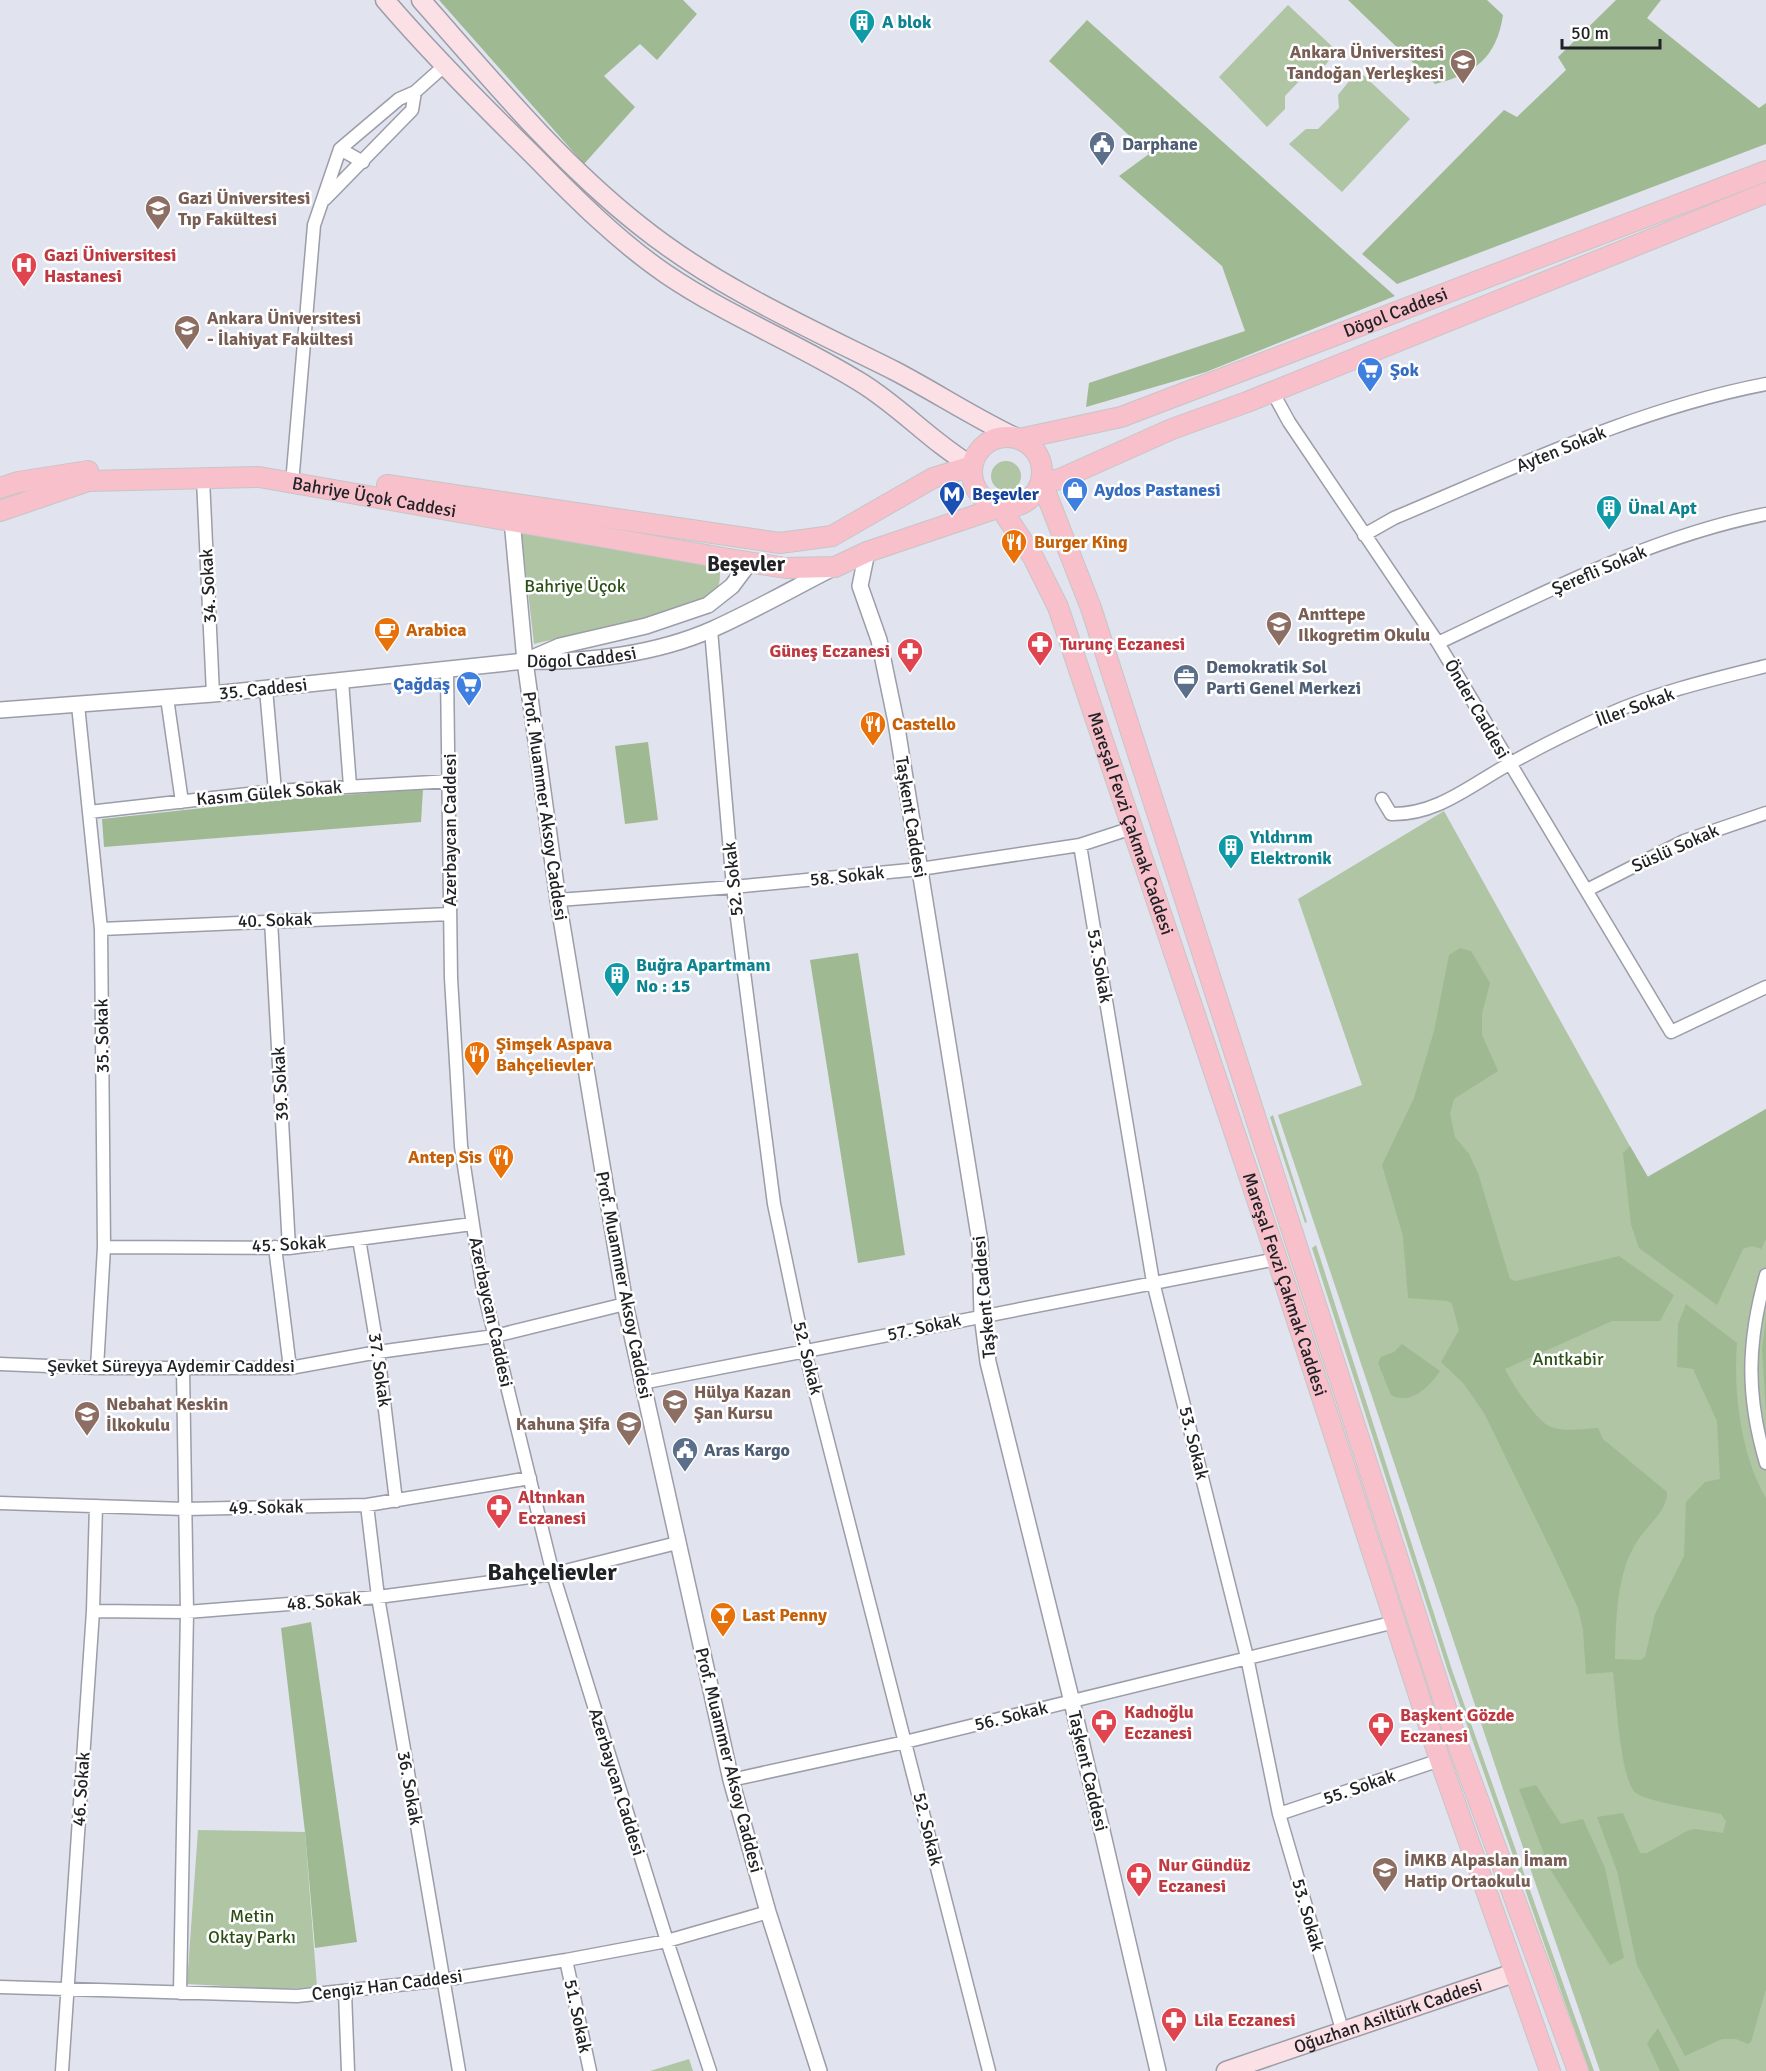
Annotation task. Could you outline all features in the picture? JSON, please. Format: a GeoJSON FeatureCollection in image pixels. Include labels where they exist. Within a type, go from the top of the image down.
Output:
{"type":"FeatureCollection","features":[{"type":"Feature","properties":{"kind":"main road"},"geometry":{"type":"LineString","coordinates":[[385,0],[443,67],[580,203],[637,253],[729,313],[859,381],[897,407],[943,449],[972,466]]}},
{"type":"Feature","properties":{"kind":"main road"},"geometry":{"type":"LineString","coordinates":[[421,0],[556,150],[638,225],[682,258],[723,284],[906,377],[981,421],[1019,439],[1038,454],[1042,465],[1042,483],[1032,498],[1022,505],[1000,507],[981,496],[973,482],[972,466],[975,456],[989,442],[997,438],[1019,439]]}},
{"type":"Feature","properties":{"kind":"main road","name":"Dögol Caddesi"},"geometry":{"type":"LineString","coordinates":[[1019,439],[1079,428],[1121,417],[1766,171]]}},
{"type":"Feature","properties":{"kind":"main road","name":"Dögol Caddesi"},"geometry":{"type":"LineString","coordinates":[[1042,483],[1060,479],[1172,429],[1765,198]]}},
{"type":"Feature","properties":{"kind":"main road"},"geometry":{"type":"LineString","coordinates":[[753,539],[780,543],[832,536],[933,477],[972,466]]}},
{"type":"Feature","properties":{"kind":"main road","name":"Bahriye Üçok Caddesi"},"geometry":{"type":"LineString","coordinates":[[0,488],[18,482],[97,470],[263,468],[753,539]]}},
{"type":"Feature","properties":{"kind":"main road","name":"Bahriye Üçok Caddesi"},"geometry":{"type":"LineString","coordinates":[[0,511],[88,482],[259,477],[750,562]]}},
{"type":"Feature","properties":{"kind":"main road","name":"Mareşal Fevzi Çakmak Caddesi"},"geometry":{"type":"LineString","coordinates":[[1042,483],[1095,619],[1457,1742],[1578,2071]]}},
{"type":"Feature","properties":{"kind":"main road","name":"Dögol Caddesi"},"geometry":{"type":"LineString","coordinates":[[753,539],[750,562],[786,568],[835,567],[867,552],[1000,507]]}},
{"type":"Feature","properties":{"kind":"main road","name":"Mareşal Fevzi Çakmak Caddesi"},"geometry":{"type":"LineString","coordinates":[[1000,507],[1033,557],[1058,607],[1277,1259],[1440,1760],[1550,2071]]}},
{"type":"Feature","properties":{"kind":"main road","name":"Oğuzhan Asiltürk Caddesi"},"geometry":{"type":"LineString","coordinates":[[1227,2071],[1514,1973]]}},
{"type":"Feature","properties":{"kind":"street"},"geometry":{"type":"LineString","coordinates":[[293,472],[314,225],[340,149],[399,99],[415,92],[443,67]]}},
{"type":"Feature","properties":{"kind":"street"},"geometry":{"type":"LineString","coordinates":[[322,201],[412,110],[415,92]]}},
{"type":"Feature","properties":{"kind":"street"},"geometry":{"type":"LineString","coordinates":[[340,149],[363,162]]}},
{"type":"Feature","properties":{"kind":"street","name":"Ayten Sokak"},"geometry":{"type":"LineString","coordinates":[[1364,535],[1394,518],[1605,430],[1713,394],[1766,384]]}},
{"type":"Feature","properties":{"kind":"street","name":"Önder Caddesi"},"geometry":{"type":"LineString","coordinates":[[1272,391],[1364,535],[1438,643],[1671,1032],[1766,987]]}},
{"type":"Feature","properties":{"kind":"street","name":"34. Sokak"},"geometry":{"type":"LineString","coordinates":[[203,479],[213,694]]}},
{"type":"Feature","properties":{"kind":"street","name":"Şerefli Sokak"},"geometry":{"type":"LineString","coordinates":[[1438,643],[1517,604],[1637,552],[1766,514]]}},
{"type":"Feature","properties":{"kind":"street","name":"Prof. Muammer Aksoy Caddesi"},"geometry":{"type":"LineString","coordinates":[[512,520],[525,662],[558,900],[625,1304],[676,1543],[731,1780],[768,1912],[819,2071]]}},
{"type":"Feature","properties":{"kind":"street","name":"Taşkent Caddesi"},"geometry":{"type":"LineString","coordinates":[[867,552],[860,586],[879,640],[920,869],[980,1242],[982,1315],[988,1362],[1072,1702],[1158,2071]]}},
{"type":"Feature","properties":{"kind":"street","name":"Dögol Caddesi"},"geometry":{"type":"LineString","coordinates":[[525,662],[560,646],[646,626],[708,605],[732,586],[750,562]]}},
{"type":"Feature","properties":{"kind":"street","name":"Dögol Caddesi"},"geometry":{"type":"LineString","coordinates":[[525,662],[570,662],[617,655],[711,630],[835,567]]}},
{"type":"Feature","properties":{"kind":"street","name":"52. Sokak"},"geometry":{"type":"LineString","coordinates":[[711,630],[733,887],[774,1204],[806,1352],[989,2071]]}},
{"type":"Feature","properties":{"kind":"street","name":"35. Caddesi"},"geometry":{"type":"LineString","coordinates":[[0,710],[213,694],[525,662]]}},
{"type":"Feature","properties":{"kind":"street","name":"İller Sokak"},"geometry":{"type":"LineString","coordinates":[[1382,800],[1391,814],[1408,814],[1452,800],[1509,764],[1612,713],[1710,680],[1766,666]]}},
{"type":"Feature","properties":{"kind":"street","name":"Azerbaycan Caddesi"},"geometry":{"type":"LineString","coordinates":[[447,670],[450,914],[461,1146],[482,1284],[553,1574],[667,1941],[710,2071]]}},
{"type":"Feature","properties":{"kind":"street"},"geometry":{"type":"LineString","coordinates":[[342,681],[351,786]]}},
{"type":"Feature","properties":{"kind":"street"},"geometry":{"type":"LineString","coordinates":[[266,689],[275,791]]}},
{"type":"Feature","properties":{"kind":"street"},"geometry":{"type":"LineString","coordinates":[[168,698],[182,802]]}},
{"type":"Feature","properties":{"kind":"street","name":"35. Sokak"},"geometry":{"type":"LineString","coordinates":[[78,705],[101,929],[104,1247],[97,1368]]}},
{"type":"Feature","properties":{"kind":"street","name":"Kasım Gülek Sokak"},"geometry":{"type":"LineString","coordinates":[[89,812],[275,791],[450,781]]}},
{"type":"Feature","properties":{"kind":"street","name":"Süslü Sokak"},"geometry":{"type":"LineString","coordinates":[[1587,890],[1684,841],[1766,813]]}},
{"type":"Feature","properties":{"kind":"street","name":"58. Sokak"},"geometry":{"type":"LineString","coordinates":[[558,900],[733,887],[920,869],[1080,845],[1132,828]]}},
{"type":"Feature","properties":{"kind":"street","name":"53. Sokak"},"geometry":{"type":"LineString","coordinates":[[1080,845],[1154,1282],[1248,1657],[1279,1814],[1343,2033]]}},
{"type":"Feature","properties":{"kind":"street","name":"40. Sokak"},"geometry":{"type":"LineString","coordinates":[[101,929],[450,914]]}},
{"type":"Feature","properties":{"kind":"street","name":"39. Sokak"},"geometry":{"type":"LineString","coordinates":[[271,920],[289,1248]]}},
{"type":"Feature","properties":{"kind":"street","name":"45. Sokak"},"geometry":{"type":"LineString","coordinates":[[104,1247],[274,1246],[289,1248],[472,1224]]}},
{"type":"Feature","properties":{"kind":"street","name":"37. Sokak"},"geometry":{"type":"LineString","coordinates":[[359,1239],[378,1352],[396,1501]]}},
{"type":"Feature","properties":{"kind":"street"},"geometry":{"type":"LineString","coordinates":[[274,1246],[290,1368]]}},
{"type":"Feature","properties":{"kind":"street","name":"57. Sokak"},"geometry":{"type":"LineString","coordinates":[[642,1383],[1277,1259]]}},
{"type":"Feature","properties":{"kind":"street"},"geometry":{"type":"LineString","coordinates":[[1766,1275],[1751,1341],[1750,1360],[1755,1419],[1766,1463]]}},
{"type":"Feature","properties":{"kind":"street","name":"Şevket Süreyya Aydemir Caddesi"},"geometry":{"type":"LineString","coordinates":[[0,1364],[183,1370],[290,1368],[378,1352],[495,1336],[625,1304]]}},
{"type":"Feature","properties":{"kind":"street"},"geometry":{"type":"LineString","coordinates":[[180,1993],[188,1612],[183,1370]]}},
{"type":"Feature","properties":{"kind":"street","name":"49. Sokak"},"geometry":{"type":"LineString","coordinates":[[0,1503],[185,1509],[367,1505],[530,1478]]}},
{"type":"Feature","properties":{"kind":"street","name":"36. Sokak"},"geometry":{"type":"LineString","coordinates":[[367,1505],[378,1597],[459,2071]]}},
{"type":"Feature","properties":{"kind":"street","name":"46. Sokak"},"geometry":{"type":"LineString","coordinates":[[62,2071],[93,1611],[96,1506]]}},
{"type":"Feature","properties":{"kind":"street","name":"48. Sokak"},"geometry":{"type":"LineString","coordinates":[[93,1611],[188,1612],[378,1597],[553,1574],[676,1543]]}},
{"type":"Feature","properties":{"kind":"street","name":"56. Sokak"},"geometry":{"type":"LineString","coordinates":[[731,1780],[905,1742],[1395,1622]]}},
{"type":"Feature","properties":{"kind":"street","name":"55. Sokak"},"geometry":{"type":"LineString","coordinates":[[1279,1814],[1440,1760]]}},
{"type":"Feature","properties":{"kind":"street","name":"Cengiz Han Caddesi"},"geometry":{"type":"LineString","coordinates":[[0,1987],[297,1996],[345,1992],[443,1980],[667,1941],[768,1912]]}},
{"type":"Feature","properties":{"kind":"street","name":"51. Sokak"},"geometry":{"type":"LineString","coordinates":[[566,1960],[590,2071]]}},
{"type":"Feature","properties":{"kind":"street"},"geometry":{"type":"LineString","coordinates":[[345,1992],[348,2071]]}},
{"type":"Feature","properties":{"kind":"green space"},"geometry":{"type":"Polygon","coordinates":[[[439,0],[683,0],[697,14],[657,60],[640,44],[604,76],[635,107],[584,164],[439,0]]]}},
{"type":"Feature","properties":{"kind":"green space"},"geometry":{"type":"Polygon","coordinates":[[[1348,0],[1487,0],[1503,15],[1495,42],[1482,62],[1462,75],[1435,84],[1348,0]]]}},
{"type":"Feature","properties":{"kind":"green space"},"geometry":{"type":"Polygon","coordinates":[[[1616,0],[1661,0],[1647,18],[1759,108],[1766,103],[1766,144],[1397,284],[1362,254],[1504,110],[1517,117],[1566,70],[1558,57],[1616,0]]]}},
{"type":"Feature","properties":{"kind":"green space"},"geometry":{"type":"Polygon","coordinates":[[[1288,5],[1337,51],[1317,75],[1304,76],[1285,96],[1285,109],[1267,127],[1219,77],[1288,5]]]}},
{"type":"Feature","properties":{"kind":"green space"},"geometry":{"type":"Polygon","coordinates":[[[1087,20],[1395,296],[1206,372],[1086,407],[1089,383],[1245,331],[1222,266],[1119,176],[1149,154],[1049,61],[1087,20]]]}},
{"type":"Feature","properties":{"kind":"green space"},"geometry":{"type":"Polygon","coordinates":[[[1358,70],[1410,119],[1342,192],[1289,144],[1306,129],[1318,129],[1339,108],[1338,95],[1358,70]]]}},
{"type":"Feature","properties":{"kind":"green space"},"geometry":{"type":"Polygon","coordinates":[[[1006,461],[1017,465],[1021,476],[1017,487],[1006,491],[995,487],[991,476],[995,465],[1006,461]]]}},
{"type":"Feature","properties":{"kind":"green space","name":"Bahriye Üçok"},"geometry":{"type":"Polygon","coordinates":[[[521,530],[710,561],[720,571],[719,583],[714,593],[682,607],[534,644],[521,530]]]}},
{"type":"Feature","properties":{"kind":"green space"},"geometry":{"type":"Polygon","coordinates":[[[648,742],[658,820],[625,824],[615,746],[648,742]]]}},
{"type":"Feature","properties":{"kind":"green space"},"geometry":{"type":"Polygon","coordinates":[[[423,789],[421,822],[104,847],[102,819],[277,800],[423,789]]]}},
{"type":"Feature","properties":{"kind":"green space","name":"Anıtkabir"},"geometry":{"type":"Polygon","coordinates":[[[1444,811],[1647,1177],[1766,1109],[1766,2071],[1600,2071],[1505,1795],[1278,1115],[1362,1085],[1298,899],[1444,811]]]}},
{"type":"Feature","properties":{"kind":"green space"},"geometry":{"type":"Polygon","coordinates":[[[1460,948],[1471,951],[1490,983],[1482,1014],[1482,1035],[1498,1071],[1454,1099],[1450,1114],[1455,1137],[1469,1154],[1478,1173],[1510,1279],[1516,1281],[1619,1256],[1674,1295],[1660,1321],[1612,1321],[1505,1369],[1525,1401],[1546,1424],[1551,1427],[1574,1430],[1598,1428],[1603,1439],[1667,1492],[1664,1505],[1638,1540],[1625,1567],[1619,1597],[1615,1659],[1641,1660],[1645,1657],[1655,1614],[1684,1556],[1686,1502],[1705,1482],[1720,1479],[1717,1421],[1693,1369],[1677,1367],[1678,1324],[1686,1304],[1737,1343],[1736,1382],[1741,1423],[1750,1463],[1766,1498],[1766,1989],[1751,2042],[1748,2044],[1736,2039],[1722,2039],[1685,2056],[1637,1965],[1617,1871],[1597,1817],[1623,1813],[1640,1853],[1647,1853],[1695,1829],[1723,1833],[1726,1821],[1721,1814],[1663,1803],[1642,1796],[1636,1793],[1631,1785],[1622,1755],[1613,1672],[1586,1674],[1583,1630],[1578,1608],[1552,1552],[1484,1413],[1464,1384],[1441,1362],[1459,1330],[1452,1304],[1448,1301],[1408,1298],[1403,1236],[1382,1165],[1414,1098],[1434,1031],[1449,955],[1460,948]]]}},
{"type":"Feature","properties":{"kind":"green space"},"geometry":{"type":"Polygon","coordinates":[[[858,953],[905,1255],[858,1263],[810,960],[858,953]]]}},
{"type":"Feature","properties":{"kind":"green space"},"geometry":{"type":"Polygon","coordinates":[[[1766,1109],[1766,1239],[1761,1249],[1752,1246],[1743,1249],[1717,1305],[1639,1248],[1631,1225],[1623,1153],[1630,1146],[1648,1177],[1766,1109]]]}},
{"type":"Feature","properties":{"kind":"green space"},"geometry":{"type":"Polygon","coordinates":[[[1273,1115],[1307,1222],[1305,1223],[1270,1117],[1273,1115]]]}},
{"type":"Feature","properties":{"kind":"green space"},"geometry":{"type":"Polygon","coordinates":[[[1316,1245],[1452,1670],[1594,2071],[1589,2071],[1448,1671],[1312,1248],[1316,1245]]]}},
{"type":"Feature","properties":{"kind":"green space"},"geometry":{"type":"Polygon","coordinates":[[[1766,1318],[1766,1414],[1762,1349],[1766,1318]]]}},
{"type":"Feature","properties":{"kind":"green space"},"geometry":{"type":"Polygon","coordinates":[[[1402,1344],[1440,1371],[1419,1393],[1406,1398],[1398,1398],[1391,1395],[1378,1363],[1381,1357],[1394,1352],[1402,1344]]]}},
{"type":"Feature","properties":{"kind":"green space"},"geometry":{"type":"Polygon","coordinates":[[[311,1622],[357,1942],[315,1948],[305,1832],[281,1628],[311,1622]]]}},
{"type":"Feature","properties":{"kind":"green space"},"geometry":{"type":"Polygon","coordinates":[[[1536,1785],[1561,1824],[1583,1819],[1605,1868],[1624,1958],[1610,1965],[1550,1869],[1519,1789],[1536,1785]]]}},
{"type":"Feature","properties":{"kind":"green space","name":"Metin Oktay Parkı"},"geometry":{"type":"Polygon","coordinates":[[[198,1830],[305,1832],[317,1987],[279,1989],[187,1984],[198,1830]]]}},
{"type":"Feature","properties":{"kind":"green space"},"geometry":{"type":"Polygon","coordinates":[[[1658,2028],[1680,2071],[1660,2071],[1647,2043],[1658,2028]]]}},
{"type":"Feature","properties":{"kind":"green space"},"geometry":{"type":"Polygon","coordinates":[[[689,2059],[693,2071],[650,2071],[689,2059]]]}},
{"type":"Feature","properties":{"kind":"place","name":"A blok"},"geometry":{"type":"Point","coordinates":[862,45]}},
{"type":"Feature","properties":{"kind":"place","name":"Ankara Üniversitesi Tandoğan Yerleşkesi"},"geometry":{"type":"Point","coordinates":[1463,85]}},
{"type":"Feature","properties":{"kind":"place","name":"Darphane"},"geometry":{"type":"Point","coordinates":[1102,167]}},
{"type":"Feature","properties":{"kind":"place","name":"Gazi Üniversitesi Tıp Fakültesi"},"geometry":{"type":"Point","coordinates":[158,231]}},
{"type":"Feature","properties":{"kind":"place","name":"Gazi Üniversitesi Hastanesi"},"geometry":{"type":"Point","coordinates":[24,288]}},
{"type":"Feature","properties":{"kind":"place","name":"Ankara Üniversitesi - İlahiyat Fakültesi"},"geometry":{"type":"Point","coordinates":[187,351]}},
{"type":"Feature","properties":{"kind":"place","name":"Şok"},"geometry":{"type":"Point","coordinates":[1370,393]}},
{"type":"Feature","properties":{"kind":"place","name":"Aydos Pastanesi"},"geometry":{"type":"Point","coordinates":[1075,513]}},
{"type":"Feature","properties":{"kind":"place","name":"Beşevler"},"geometry":{"type":"Point","coordinates":[952,517]}},
{"type":"Feature","properties":{"kind":"place","name":"Ünal Apt"},"geometry":{"type":"Point","coordinates":[1609,531]}},
{"type":"Feature","properties":{"kind":"place","name":"Burger King"},"geometry":{"type":"Point","coordinates":[1014,565]}},
{"type":"Feature","properties":{"kind":"place","name":"Anıttepe Ilkogretim Okulu"},"geometry":{"type":"Point","coordinates":[1279,647]}},
{"type":"Feature","properties":{"kind":"place","name":"Arabica"},"geometry":{"type":"Point","coordinates":[387,653]}},
{"type":"Feature","properties":{"kind":"place","name":"Turunç Eczanesi"},"geometry":{"type":"Point","coordinates":[1040,667]}},
{"type":"Feature","properties":{"kind":"place","name":"Güneş Eczanesi"},"geometry":{"type":"Point","coordinates":[910,674]}},
{"type":"Feature","properties":{"kind":"place","name":"Demokratik Sol Parti Genel Merkezi"},"geometry":{"type":"Point","coordinates":[1186,700]}},
{"type":"Feature","properties":{"kind":"place","name":"Çağdaş"},"geometry":{"type":"Point","coordinates":[469,707]}},
{"type":"Feature","properties":{"kind":"place","name":"Castello"},"geometry":{"type":"Point","coordinates":[873,747]}},
{"type":"Feature","properties":{"kind":"place","name":"Yıldırım Elektronik"},"geometry":{"type":"Point","coordinates":[1231,870]}},
{"type":"Feature","properties":{"kind":"place","name":"Buğra Apartmanı No : 15"},"geometry":{"type":"Point","coordinates":[617,998]}},
{"type":"Feature","properties":{"kind":"place","name":"Şimşek Aspava Bahçelievler"},"geometry":{"type":"Point","coordinates":[477,1077]}},
{"type":"Feature","properties":{"kind":"place","name":"Antep Sis"},"geometry":{"type":"Point","coordinates":[501,1180]}},
{"type":"Feature","properties":{"kind":"place","name":"Hülya Kazan Şan Kursu"},"geometry":{"type":"Point","coordinates":[675,1425]}},
{"type":"Feature","properties":{"kind":"place","name":"Nebahat Keskin İlkokulu"},"geometry":{"type":"Point","coordinates":[87,1437]}},
{"type":"Feature","properties":{"kind":"place","name":"Kahuna Şifa"},"geometry":{"type":"Point","coordinates":[629,1447]}},
{"type":"Feature","properties":{"kind":"place","name":"Aras Kargo"},"geometry":{"type":"Point","coordinates":[685,1473]}},
{"type":"Feature","properties":{"kind":"place","name":"Altınkan Eczanesi"},"geometry":{"type":"Point","coordinates":[499,1530]}},
{"type":"Feature","properties":{"kind":"place","name":"Last Penny"},"geometry":{"type":"Point","coordinates":[723,1638]}},
{"type":"Feature","properties":{"kind":"place","name":"Kadıoğlu Eczanesi"},"geometry":{"type":"Point","coordinates":[1104,1745]}},
{"type":"Feature","properties":{"kind":"place","name":"Başkent Gözde Eczanesi"},"geometry":{"type":"Point","coordinates":[1381,1748]}},
{"type":"Feature","properties":{"kind":"place","name":"İMKB Alpaslan İmam Hatip Ortaokulu"},"geometry":{"type":"Point","coordinates":[1385,1893]}},
{"type":"Feature","properties":{"kind":"place","name":"Nur Gündüz Eczanesi"},"geometry":{"type":"Point","coordinates":[1139,1898]}},
{"type":"Feature","properties":{"kind":"place","name":"Lila Eczanesi"},"geometry":{"type":"Point","coordinates":[1174,2043]}},
{"type":"Feature","properties":{"kind":"district","name":"Beşevler"},"geometry":{"type":"Point","coordinates":[746,564]}},
{"type":"Feature","properties":{"kind":"district","name":"Bahçelievler"},"geometry":{"type":"Point","coordinates":[552,1572]}}]}
